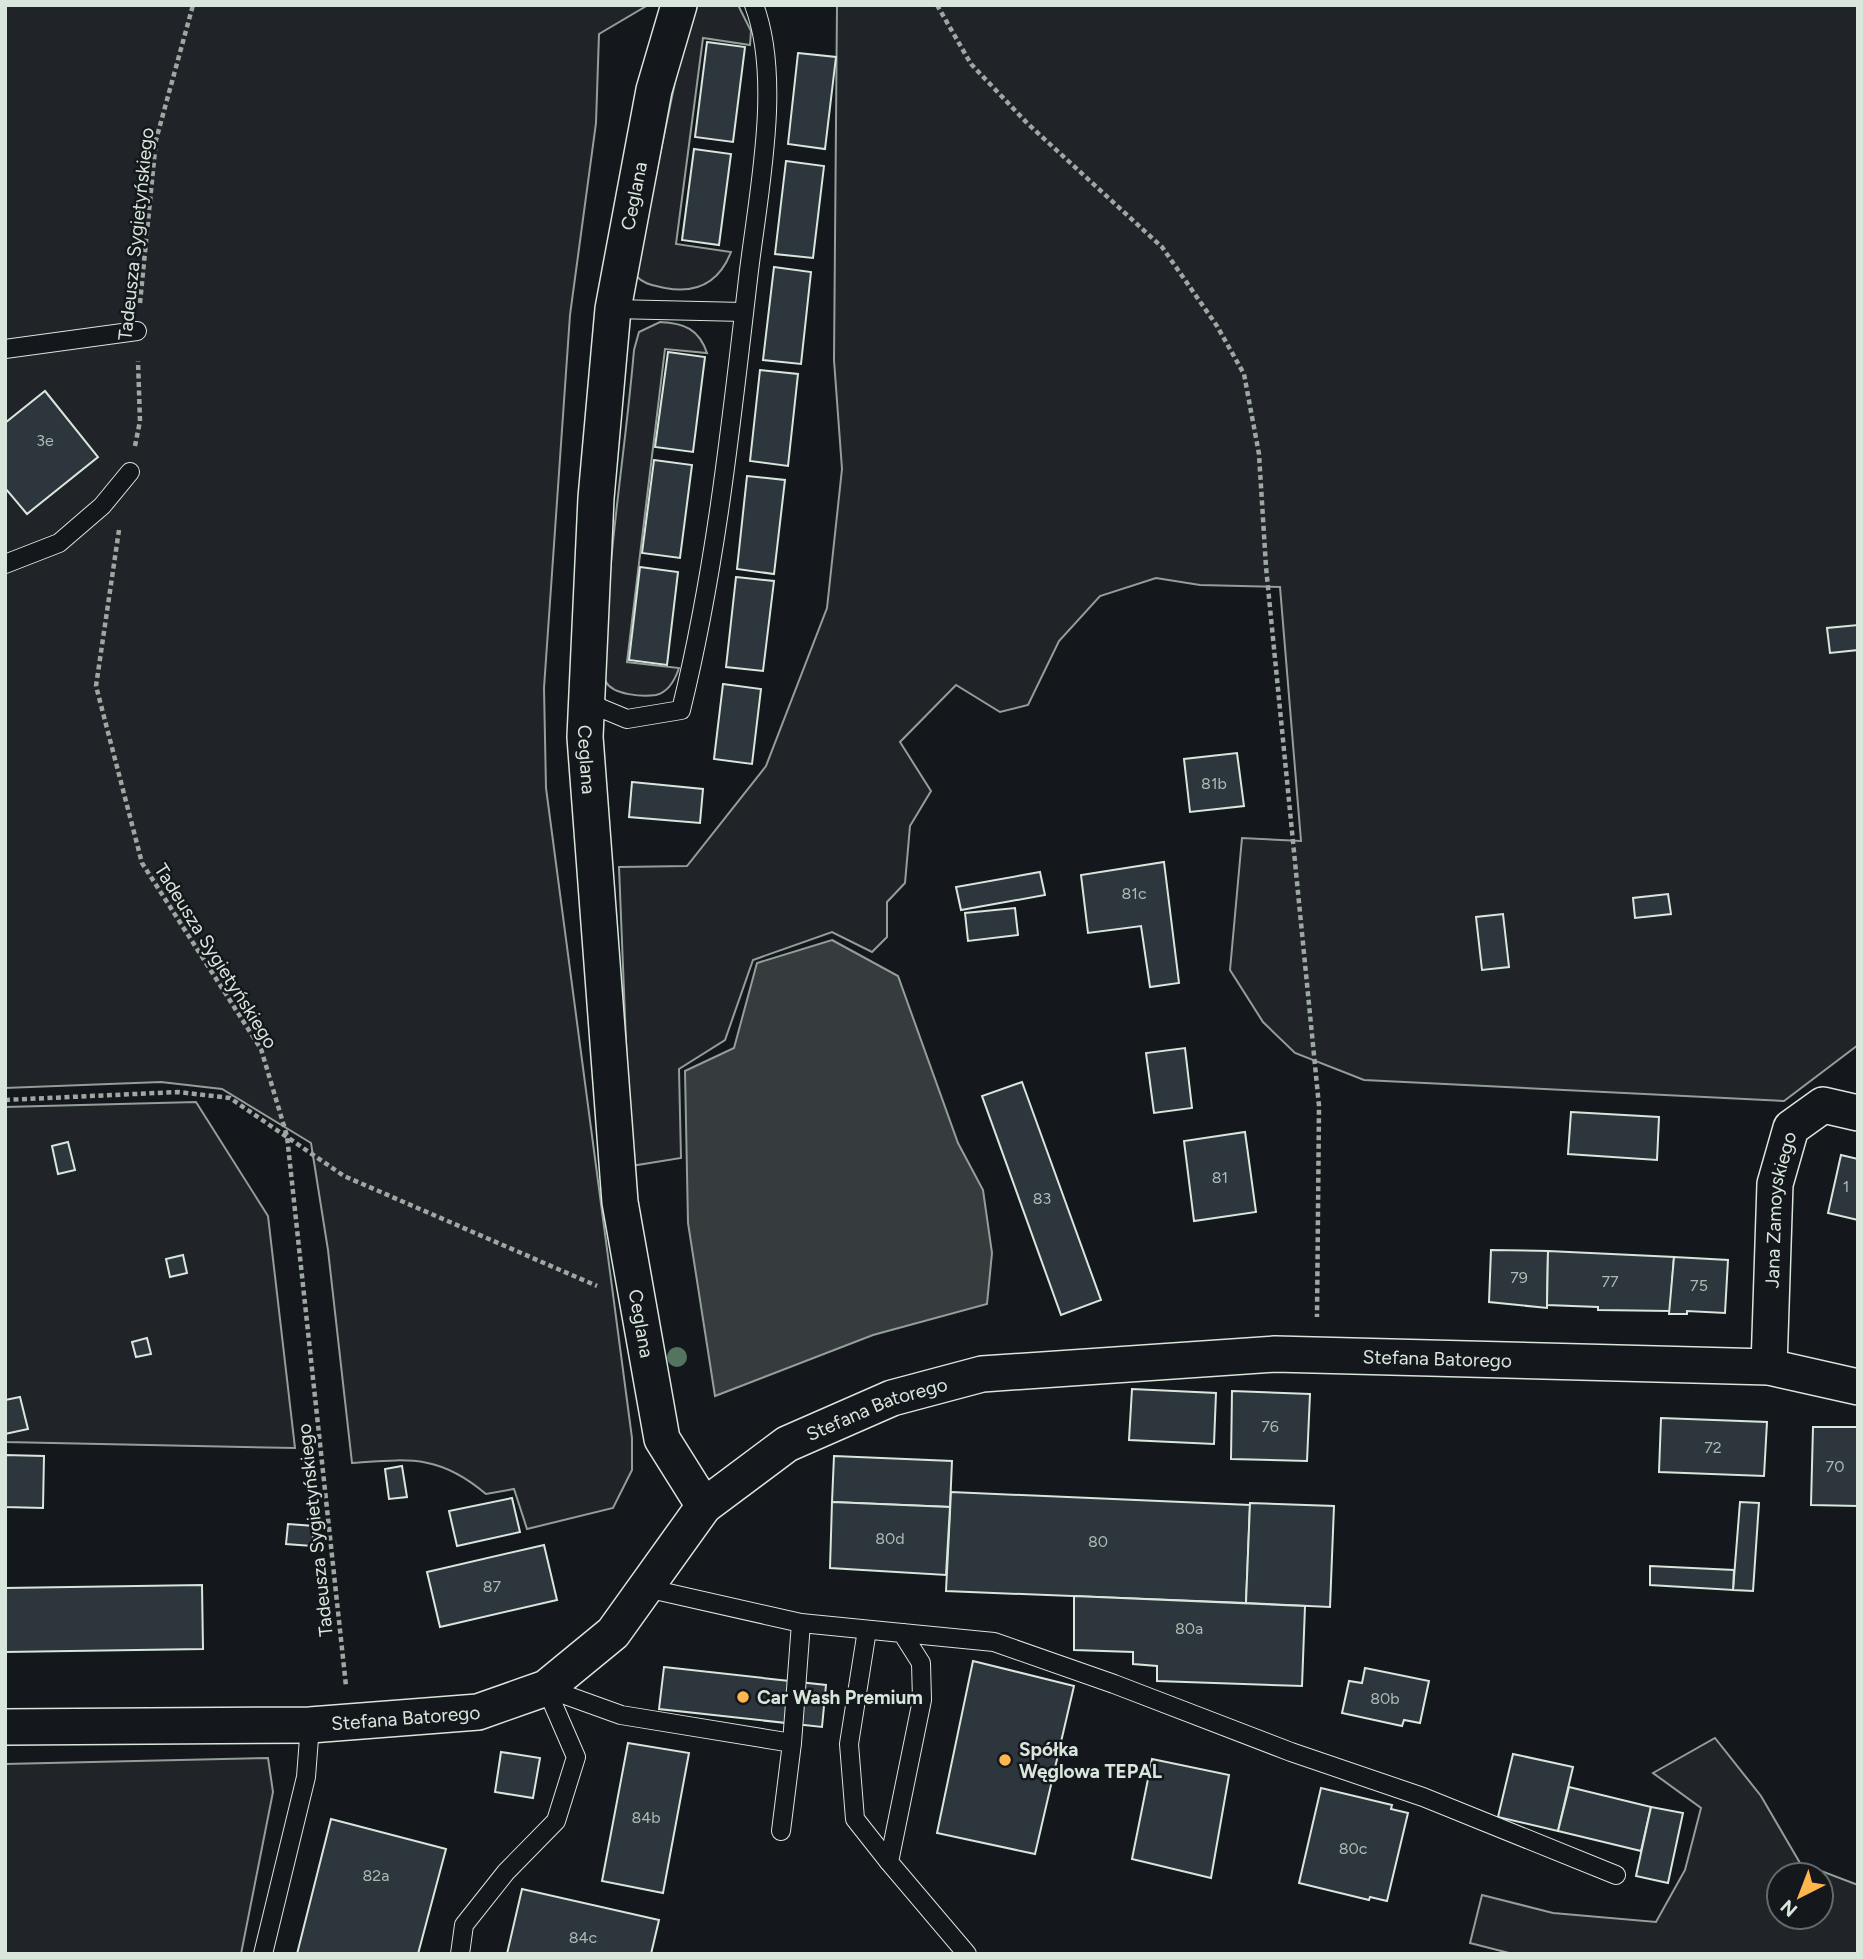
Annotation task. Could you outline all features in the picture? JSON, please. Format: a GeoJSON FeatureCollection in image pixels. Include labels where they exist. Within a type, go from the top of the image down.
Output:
{"type":"FeatureCollection","features":[{"type":"Feature","properties":{"kind":"street","name":"Ceglana"},"geometry":{"type":"LineString","coordinates":[[679,5],[654,90],[613,309],[596,498],[585,737],[620,1202],[662,1440],[704,1506]]}},
{"type":"Feature","properties":{"kind":"street","name":"Jana Zamoyskiego"},"geometry":{"type":"LineString","coordinates":[[1769,1367],[1775,1184],[1791,1128],[1824,1105],[1858,1113]]}},
{"type":"Feature","properties":{"kind":"street","name":"Stefana Batorego"},"geometry":{"type":"LineString","coordinates":[[5,1727],[310,1725],[478,1712],[546,1688],[613,1633],[704,1506],[788,1444],[892,1398],[982,1374],[1275,1354],[1769,1367],[1858,1387]]}},
{"type":"Feature","properties":{"kind":"lane"},"geometry":{"type":"LineString","coordinates":[[586,702],[627,719],[681,710],[699,636],[723,491],[768,99],[761,23],[754,5]]}},
{"type":"Feature","properties":{"kind":"lane"},"geometry":{"type":"LineString","coordinates":[[613,309],[744,312]]}},
{"type":"Feature","properties":{"kind":"lane"},"geometry":{"type":"LineString","coordinates":[[5,349],[137,331]]}},
{"type":"Feature","properties":{"kind":"lane"},"geometry":{"type":"LineString","coordinates":[[5,564],[58,543],[102,506],[130,472]]}},
{"type":"Feature","properties":{"kind":"lane"},"geometry":{"type":"LineString","coordinates":[[646,1588],[802,1623],[994,1642],[1114,1684],[1292,1752],[1423,1797],[1616,1875]]}},
{"type":"Feature","properties":{"kind":"lane"},"geometry":{"type":"LineString","coordinates":[[781,1831],[792,1743],[802,1623]]}},
{"type":"Feature","properties":{"kind":"lane"},"geometry":{"type":"LineString","coordinates":[[867,1630],[849,1745],[855,1819],[967,1954]]}},
{"type":"Feature","properties":{"kind":"lane"},"geometry":{"type":"LineString","coordinates":[[889,1862],[922,1700],[921,1663],[902,1633]]}},
{"type":"Feature","properties":{"kind":"lane"},"geometry":{"type":"LineString","coordinates":[[546,1688],[621,1716],[792,1743]]}},
{"type":"Feature","properties":{"kind":"lane"},"geometry":{"type":"LineString","coordinates":[[460,1954],[464,1925],[506,1872],[556,1821],[576,1757],[546,1688]]}},
{"type":"Feature","properties":{"kind":"lane"},"geometry":{"type":"LineString","coordinates":[[263,1954],[306,1777],[310,1725]]}},
{"type":"Feature","properties":{"kind":"path","name":"Tadeusza Sygietyńskiego"},"geometry":{"type":"LineString","coordinates":[[193,5],[156,140],[137,331],[141,421],[130,472],[96,686],[142,863],[261,1049],[287,1136],[349,1721]]}},
{"type":"Feature","properties":{"kind":"path"},"geometry":{"type":"LineString","coordinates":[[937,5],[971,64],[1046,141],[1162,247],[1217,326],[1244,374],[1259,454],[1267,581],[1319,1106],[1317,1356]]}},
{"type":"Feature","properties":{"kind":"path"},"geometry":{"type":"LineString","coordinates":[[5,1100],[178,1092],[230,1098],[344,1176],[637,1304]]}},
{"type":"Feature","properties":{"kind":"shaded area"},"geometry":{"type":"Polygon","coordinates":[[[5,5],[648,5],[599,34],[596,123],[570,315],[544,688],[546,788],[632,1438],[632,1470],[613,1508],[527,1529],[514,1489],[486,1494],[453,1472],[423,1462],[352,1463],[328,1250],[311,1143],[222,1089],[161,1082],[5,1088],[5,5]]]}},
{"type":"Feature","properties":{"kind":"shaded area"},"geometry":{"type":"Polygon","coordinates":[[[695,5],[738,5],[751,31],[750,45],[703,38],[676,244],[731,252],[720,272],[706,284],[687,289],[665,288],[642,281],[635,275],[685,34],[695,5]]]}},
{"type":"Feature","properties":{"kind":"shaded area"},"geometry":{"type":"Polygon","coordinates":[[[837,5],[1858,5],[1858,1045],[1784,1101],[1364,1080],[1295,1053],[1263,1022],[1230,970],[1242,838],[1301,841],[1280,587],[1200,585],[1156,578],[1100,596],[1059,641],[1028,705],[1000,712],[956,685],[900,742],[931,791],[910,826],[905,883],[887,902],[887,937],[872,952],[832,932],[753,960],[725,1040],[679,1069],[681,1158],[631,1166],[619,867],[687,866],[766,766],[827,608],[842,469],[834,360],[837,5]]]}},
{"type":"Feature","properties":{"kind":"shaded area"},"geometry":{"type":"Polygon","coordinates":[[[660,322],[690,329],[700,338],[707,353],[665,349],[627,662],[679,668],[665,691],[644,696],[621,692],[610,686],[604,677],[603,658],[634,350],[639,332],[660,322]]]}},
{"type":"Feature","properties":{"kind":"shaded area"},"geometry":{"type":"Polygon","coordinates":[[[832,940],[898,976],[958,1143],[983,1190],[992,1253],[987,1304],[873,1335],[715,1396],[688,1223],[685,1071],[734,1048],[757,963],[832,940]]]}},
{"type":"Feature","properties":{"kind":"shaded area"},"geometry":{"type":"Polygon","coordinates":[[[196,1102],[268,1216],[295,1448],[5,1442],[5,1107],[196,1102]]]}},
{"type":"Feature","properties":{"kind":"shaded area"},"geometry":{"type":"Polygon","coordinates":[[[1715,1738],[1761,1796],[1799,1861],[1765,1861],[1765,1931],[1835,1931],[1835,1876],[1858,1885],[1858,1954],[1513,1954],[1470,1943],[1482,1895],[1553,1913],[1656,1922],[1685,1870],[1701,1808],[1653,1773],[1715,1738]]]}},
{"type":"Feature","properties":{"kind":"shaded area"},"geometry":{"type":"Polygon","coordinates":[[[268,1758],[273,1792],[241,1954],[5,1954],[5,1764],[268,1758]]]}},
{"type":"Feature","properties":{"kind":"building"},"geometry":{"type":"Polygon","coordinates":[[[707,42],[745,47],[733,142],[695,137],[707,42]]]}},
{"type":"Feature","properties":{"kind":"building"},"geometry":{"type":"Polygon","coordinates":[[[798,53],[836,57],[825,149],[788,144],[798,53]]]}},
{"type":"Feature","properties":{"kind":"building"},"geometry":{"type":"Polygon","coordinates":[[[694,149],[731,154],[719,245],[682,240],[694,149]]]}},
{"type":"Feature","properties":{"kind":"building"},"geometry":{"type":"Polygon","coordinates":[[[786,161],[824,166],[813,258],[775,254],[786,161]]]}},
{"type":"Feature","properties":{"kind":"building"},"geometry":{"type":"Polygon","coordinates":[[[774,267],[811,272],[801,364],[763,360],[774,267]]]}},
{"type":"Feature","properties":{"kind":"building"},"geometry":{"type":"Polygon","coordinates":[[[668,352],[705,357],[693,452],[655,447],[668,352]]]}},
{"type":"Feature","properties":{"kind":"building"},"geometry":{"type":"Polygon","coordinates":[[[760,370],[798,374],[788,466],[750,461],[760,370]]]}},
{"type":"Feature","properties":{"kind":"building"},"geometry":{"type":"Polygon","coordinates":[[[45,391],[98,457],[27,514],[5,488],[5,423],[45,391]]]}},
{"type":"Feature","properties":{"kind":"building"},"geometry":{"type":"Polygon","coordinates":[[[654,460],[692,465],[680,558],[642,553],[654,460]]]}},
{"type":"Feature","properties":{"kind":"building"},"geometry":{"type":"Polygon","coordinates":[[[747,476],[785,480],[774,574],[737,569],[747,476]]]}},
{"type":"Feature","properties":{"kind":"building"},"geometry":{"type":"Polygon","coordinates":[[[640,567],[678,572],[667,665],[629,660],[640,567]]]}},
{"type":"Feature","properties":{"kind":"building"},"geometry":{"type":"Polygon","coordinates":[[[736,577],[774,581],[763,671],[726,667],[736,577]]]}},
{"type":"Feature","properties":{"kind":"building"},"geometry":{"type":"Polygon","coordinates":[[[1858,625],[1858,650],[1830,653],[1827,628],[1858,625]]]}},
{"type":"Feature","properties":{"kind":"building"},"geometry":{"type":"Polygon","coordinates":[[[723,684],[761,689],[752,764],[714,759],[723,684]]]}},
{"type":"Feature","properties":{"kind":"building"},"geometry":{"type":"Polygon","coordinates":[[[1237,753],[1244,806],[1190,812],[1184,759],[1237,753]]]}},
{"type":"Feature","properties":{"kind":"building"},"geometry":{"type":"Polygon","coordinates":[[[632,782],[703,789],[700,823],[629,817],[632,782]]]}},
{"type":"Feature","properties":{"kind":"building"},"geometry":{"type":"Polygon","coordinates":[[[1164,862],[1179,983],[1150,987],[1141,926],[1088,933],[1081,875],[1164,862]]]}},
{"type":"Feature","properties":{"kind":"building"},"geometry":{"type":"Polygon","coordinates":[[[1040,872],[1045,895],[961,910],[956,887],[1040,872]]]}},
{"type":"Feature","properties":{"kind":"building"},"geometry":{"type":"Polygon","coordinates":[[[1668,894],[1671,914],[1635,918],[1633,898],[1668,894]]]}},
{"type":"Feature","properties":{"kind":"building"},"geometry":{"type":"Polygon","coordinates":[[[1015,908],[1018,935],[968,941],[965,913],[1015,908]]]}},
{"type":"Feature","properties":{"kind":"building"},"geometry":{"type":"Polygon","coordinates":[[[1503,914],[1509,967],[1482,970],[1476,917],[1503,914]]]}},
{"type":"Feature","properties":{"kind":"building"},"geometry":{"type":"Polygon","coordinates":[[[1185,1048],[1192,1108],[1154,1113],[1146,1053],[1185,1048]]]}},
{"type":"Feature","properties":{"kind":"building"},"geometry":{"type":"Polygon","coordinates":[[[1022,1082],[1101,1300],[1061,1315],[982,1096],[1022,1082]]]}},
{"type":"Feature","properties":{"kind":"building"},"geometry":{"type":"Polygon","coordinates":[[[1571,1112],[1659,1117],[1657,1160],[1568,1154],[1571,1112]]]}},
{"type":"Feature","properties":{"kind":"building"},"geometry":{"type":"Polygon","coordinates":[[[1245,1132],[1256,1212],[1194,1221],[1184,1141],[1245,1132]]]}},
{"type":"Feature","properties":{"kind":"building"},"geometry":{"type":"Polygon","coordinates":[[[68,1142],[75,1170],[58,1174],[52,1146],[68,1142]]]}},
{"type":"Feature","properties":{"kind":"building"},"geometry":{"type":"Polygon","coordinates":[[[1841,1155],[1858,1159],[1858,1220],[1828,1213],[1841,1155]]]}},
{"type":"Feature","properties":{"kind":"building"},"geometry":{"type":"Polygon","coordinates":[[[1491,1250],[1548,1251],[1547,1308],[1489,1302],[1491,1250]]]}},
{"type":"Feature","properties":{"kind":"building"},"geometry":{"type":"Polygon","coordinates":[[[1548,1251],[1674,1257],[1670,1311],[1598,1310],[1598,1307],[1547,1305],[1548,1251]]]}},
{"type":"Feature","properties":{"kind":"building"},"geometry":{"type":"Polygon","coordinates":[[[183,1255],[187,1273],[170,1277],[166,1259],[183,1255]]]}},
{"type":"Feature","properties":{"kind":"building"},"geometry":{"type":"Polygon","coordinates":[[[1674,1257],[1728,1260],[1725,1313],[1687,1311],[1687,1314],[1669,1314],[1674,1257]]]}},
{"type":"Feature","properties":{"kind":"building"},"geometry":{"type":"Polygon","coordinates":[[[147,1338],[151,1354],[136,1357],[132,1342],[147,1338]]]}},
{"type":"Feature","properties":{"kind":"building"},"geometry":{"type":"Polygon","coordinates":[[[1132,1389],[1216,1393],[1214,1444],[1129,1440],[1132,1389]]]}},
{"type":"Feature","properties":{"kind":"building"},"geometry":{"type":"Polygon","coordinates":[[[1232,1391],[1310,1394],[1307,1461],[1231,1459],[1232,1391]]]}},
{"type":"Feature","properties":{"kind":"building"},"geometry":{"type":"Polygon","coordinates":[[[20,1397],[28,1429],[5,1434],[5,1400],[20,1397]]]}},
{"type":"Feature","properties":{"kind":"building"},"geometry":{"type":"Polygon","coordinates":[[[1661,1418],[1767,1422],[1764,1476],[1659,1472],[1661,1418]]]}},
{"type":"Feature","properties":{"kind":"building"},"geometry":{"type":"Polygon","coordinates":[[[1813,1427],[1858,1427],[1858,1506],[1811,1505],[1813,1427]]]}},
{"type":"Feature","properties":{"kind":"building"},"geometry":{"type":"Polygon","coordinates":[[[5,1455],[44,1456],[43,1508],[5,1507],[5,1455]]]}},
{"type":"Feature","properties":{"kind":"building"},"geometry":{"type":"Polygon","coordinates":[[[834,1456],[952,1461],[950,1507],[832,1502],[834,1456]]]}},
{"type":"Feature","properties":{"kind":"building"},"geometry":{"type":"Polygon","coordinates":[[[402,1466],[407,1497],[389,1499],[385,1469],[402,1466]]]}},
{"type":"Feature","properties":{"kind":"building"},"geometry":{"type":"Polygon","coordinates":[[[951,1492],[1250,1505],[1246,1603],[946,1591],[951,1492]]]}},
{"type":"Feature","properties":{"kind":"building"},"geometry":{"type":"Polygon","coordinates":[[[512,1498],[520,1532],[457,1546],[449,1511],[512,1498]]]}},
{"type":"Feature","properties":{"kind":"building"},"geometry":{"type":"Polygon","coordinates":[[[832,1502],[950,1507],[946,1575],[830,1568],[832,1502]]]}},
{"type":"Feature","properties":{"kind":"building"},"geometry":{"type":"Polygon","coordinates":[[[1740,1502],[1759,1503],[1753,1591],[1733,1590],[1740,1502]]]}},
{"type":"Feature","properties":{"kind":"building"},"geometry":{"type":"Polygon","coordinates":[[[1250,1503],[1334,1506],[1330,1607],[1246,1603],[1250,1503]]]}},
{"type":"Feature","properties":{"kind":"building"},"geometry":{"type":"Polygon","coordinates":[[[288,1524],[314,1526],[312,1546],[286,1544],[288,1524]]]}},
{"type":"Feature","properties":{"kind":"building"},"geometry":{"type":"Polygon","coordinates":[[[544,1545],[557,1600],[440,1627],[427,1572],[544,1545]]]}},
{"type":"Feature","properties":{"kind":"building"},"geometry":{"type":"Polygon","coordinates":[[[1650,1566],[1734,1570],[1733,1590],[1650,1585],[1650,1566]]]}},
{"type":"Feature","properties":{"kind":"building"},"geometry":{"type":"Polygon","coordinates":[[[202,1585],[203,1649],[5,1652],[5,1588],[202,1585]]]}},
{"type":"Feature","properties":{"kind":"building"},"geometry":{"type":"Polygon","coordinates":[[[1074,1596],[1305,1606],[1302,1686],[1157,1681],[1157,1666],[1133,1664],[1133,1652],[1074,1650],[1074,1596]]]}},
{"type":"Feature","properties":{"kind":"building","name":"Spółka Węglowa TEPAL"},"geometry":{"type":"Polygon","coordinates":[[[973,1661],[1074,1686],[1035,1854],[937,1833],[973,1661]]]}},
{"type":"Feature","properties":{"kind":"building","name":"Car Wash Premium"},"geometry":{"type":"Polygon","coordinates":[[[664,1667],[826,1685],[822,1727],[659,1709],[664,1667]]]}},
{"type":"Feature","properties":{"kind":"building"},"geometry":{"type":"Polygon","coordinates":[[[1365,1668],[1429,1681],[1420,1723],[1404,1720],[1402,1726],[1342,1713],[1349,1681],[1362,1683],[1365,1668]]]}},
{"type":"Feature","properties":{"kind":"building"},"geometry":{"type":"Polygon","coordinates":[[[628,1743],[689,1753],[663,1893],[602,1881],[628,1743]]]}},
{"type":"Feature","properties":{"kind":"building"},"geometry":{"type":"Polygon","coordinates":[[[501,1752],[540,1758],[533,1798],[495,1792],[501,1752]]]}},
{"type":"Feature","properties":{"kind":"building"},"geometry":{"type":"Polygon","coordinates":[[[1513,1754],[1573,1767],[1558,1831],[1498,1817],[1513,1754]]]}},
{"type":"Feature","properties":{"kind":"building"},"geometry":{"type":"Polygon","coordinates":[[[1152,1759],[1229,1775],[1211,1878],[1132,1859],[1152,1759]]]}},
{"type":"Feature","properties":{"kind":"building"},"geometry":{"type":"Polygon","coordinates":[[[1569,1787],[1651,1807],[1641,1851],[1558,1831],[1569,1787]]]}},
{"type":"Feature","properties":{"kind":"building"},"geometry":{"type":"Polygon","coordinates":[[[1321,1788],[1392,1805],[1391,1809],[1408,1813],[1387,1901],[1370,1897],[1369,1900],[1299,1883],[1321,1788]]]}},
{"type":"Feature","properties":{"kind":"building"},"geometry":{"type":"Polygon","coordinates":[[[1651,1807],[1683,1813],[1668,1883],[1636,1876],[1651,1807]]]}},
{"type":"Feature","properties":{"kind":"building"},"geometry":{"type":"Polygon","coordinates":[[[331,1819],[446,1849],[418,1954],[297,1954],[331,1819]]]}},
{"type":"Feature","properties":{"kind":"building"},"geometry":{"type":"Polygon","coordinates":[[[522,1889],[659,1920],[651,1954],[507,1954],[522,1889]]]}},
{"type":"Feature","properties":{"kind":"place","name":"Car Wash Premium"},"geometry":{"type":"Point","coordinates":[743,1697]}},
{"type":"Feature","properties":{"kind":"place","name":"Spółka Węglowa TEPAL"},"geometry":{"type":"Point","coordinates":[1005,1760]}}]}
